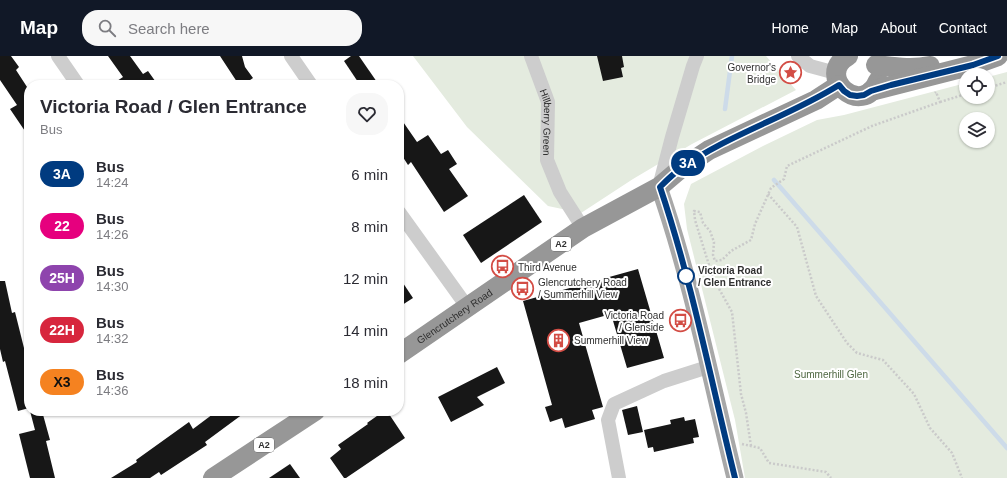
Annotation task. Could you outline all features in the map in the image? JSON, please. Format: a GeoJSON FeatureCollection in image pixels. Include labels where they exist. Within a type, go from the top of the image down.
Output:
{"type":"FeatureCollection","features":[{"type":"Feature","properties":{"kind":"highway"},"geometry":{"type":"LineString","coordinates":[[871,60],[896,68],[916,69],[995,57]]}},
{"type":"Feature","properties":{"kind":"highway"},"geometry":{"type":"LineString","coordinates":[[871,60],[879,76],[878,82],[871,91]]}},
{"type":"Feature","properties":{"kind":"highway"},"geometry":{"type":"LineString","coordinates":[[840,66],[844,91],[850,95],[857,96],[972,60]]}},
{"type":"Feature","properties":{"kind":"highway","name":"Glencrutchery Road"},"geometry":{"type":"LineString","coordinates":[[404,351],[584,228],[660,187],[679,170],[709,150],[816,100],[840,66]]}},
{"type":"Feature","properties":{"kind":"highway","name":"A2"},"geometry":{"type":"LineString","coordinates":[[213,478],[304,416]]}},
{"type":"Feature","properties":{"kind":"main road"},"geometry":{"type":"LineString","coordinates":[[660,187],[692,296],[734,478]]}},
{"type":"Feature","properties":{"kind":"street"},"geometry":{"type":"LineString","coordinates":[[58,56],[75,80]]}},
{"type":"Feature","properties":{"kind":"street"},"geometry":{"type":"LineString","coordinates":[[291,56],[308,80]]}},
{"type":"Feature","properties":{"kind":"street","name":"Hillberry Green"},"geometry":{"type":"LineString","coordinates":[[531,56],[548,102],[547,160],[560,192],[584,228]]}},
{"type":"Feature","properties":{"kind":"street"},"geometry":{"type":"LineString","coordinates":[[660,187],[672,137],[697,56]]}},
{"type":"Feature","properties":{"kind":"street"},"geometry":{"type":"LineString","coordinates":[[798,56],[810,66],[840,66]]}},
{"type":"Feature","properties":{"kind":"street"},"geometry":{"type":"LineString","coordinates":[[404,219],[468,308]]}},
{"type":"Feature","properties":{"kind":"street"},"geometry":{"type":"LineString","coordinates":[[619,478],[608,420],[614,404],[664,381],[708,367]]}},
{"type":"Feature","properties":{"kind":"path"},"geometry":{"type":"LineString","coordinates":[[995,86],[1007,82]]}},
{"type":"Feature","properties":{"kind":"path"},"geometry":{"type":"LineString","coordinates":[[928,94],[936,92],[940,102]]}},
{"type":"Feature","properties":{"kind":"path"},"geometry":{"type":"LineString","coordinates":[[751,446],[746,413],[741,394],[732,312],[713,278],[695,220],[694,211],[700,212],[703,223],[710,231],[714,242],[713,255],[715,261],[722,260],[732,251],[751,240],[755,224],[770,188],[784,179],[786,166],[872,126],[959,96]]}},
{"type":"Feature","properties":{"kind":"path"},"geometry":{"type":"LineString","coordinates":[[768,194],[797,227],[816,296],[847,343],[857,353],[883,360],[914,394],[930,428],[952,454],[962,478]]}},
{"type":"Feature","properties":{"kind":"path"},"geometry":{"type":"LineString","coordinates":[[737,443],[760,448],[769,463],[826,472],[831,478]]}},
{"type":"Feature","properties":{"kind":"green space"},"geometry":{"type":"Polygon","coordinates":[[[413,56],[766,56],[796,90],[692,144],[633,179],[581,213],[548,206],[467,127],[413,56]]]}},
{"type":"Feature","properties":{"kind":"green space","name":"Summerhill Glen"},"geometry":{"type":"Polygon","coordinates":[[[1007,72],[1007,478],[745,478],[735,420],[687,229],[684,204],[691,184],[763,146],[817,120],[844,115],[959,85],[959,104],[995,104],[995,75],[1007,72]]]}},
{"type":"Feature","properties":{"kind":"building"},"geometry":{"type":"Polygon","coordinates":[[[0,56],[11,56],[19,67],[16,70],[24,82],[24,130],[10,109],[17,105],[0,80],[0,56]]]}},
{"type":"Feature","properties":{"kind":"building"},"geometry":{"type":"Polygon","coordinates":[[[108,56],[130,56],[143,74],[148,71],[154,80],[118,80],[123,77],[108,56]]]}},
{"type":"Feature","properties":{"kind":"building"},"geometry":{"type":"Polygon","coordinates":[[[220,56],[242,56],[245,67],[253,78],[250,80],[236,80],[220,56]]]}},
{"type":"Feature","properties":{"kind":"building"},"geometry":{"type":"Polygon","coordinates":[[[351,56],[359,56],[376,80],[357,80],[344,61],[351,56]]]}},
{"type":"Feature","properties":{"kind":"building"},"geometry":{"type":"Polygon","coordinates":[[[597,56],[622,56],[624,67],[621,68],[623,77],[603,81],[597,56]]]}},
{"type":"Feature","properties":{"kind":"building"},"geometry":{"type":"Polygon","coordinates":[[[404,123],[417,142],[428,135],[441,154],[448,150],[457,164],[449,169],[468,196],[444,212],[411,162],[408,165],[404,159],[404,123]]]}},
{"type":"Feature","properties":{"kind":"building"},"geometry":{"type":"Polygon","coordinates":[[[524,195],[542,222],[481,263],[463,235],[524,195]]]}},
{"type":"Feature","properties":{"kind":"building","name":"Summerhill View"},"geometry":{"type":"Polygon","coordinates":[[[638,269],[664,358],[627,368],[611,314],[579,323],[603,407],[592,410],[595,419],[565,428],[562,418],[550,422],[545,407],[552,405],[523,301],[638,269]]]}},
{"type":"Feature","properties":{"kind":"building"},"geometry":{"type":"Polygon","coordinates":[[[0,281],[5,281],[12,313],[15,312],[24,348],[24,409],[18,411],[5,361],[3,362],[0,349],[0,281]]]}},
{"type":"Feature","properties":{"kind":"building"},"geometry":{"type":"Polygon","coordinates":[[[404,284],[413,298],[404,304],[404,284]]]}},
{"type":"Feature","properties":{"kind":"building"},"geometry":{"type":"Polygon","coordinates":[[[497,367],[505,383],[477,397],[484,405],[451,422],[438,397],[497,367]]]}},
{"type":"Feature","properties":{"kind":"building"},"geometry":{"type":"Polygon","coordinates":[[[637,406],[643,432],[628,435],[622,410],[637,406]]]}},
{"type":"Feature","properties":{"kind":"building"},"geometry":{"type":"Polygon","coordinates":[[[31,416],[43,416],[50,440],[46,441],[55,478],[30,478],[19,434],[35,430],[31,416]]]}},
{"type":"Feature","properties":{"kind":"building"},"geometry":{"type":"Polygon","coordinates":[[[210,416],[240,416],[205,442],[207,445],[161,475],[159,472],[150,478],[111,478],[137,462],[136,460],[189,422],[193,429],[210,416]]]}},
{"type":"Feature","properties":{"kind":"building"},"geometry":{"type":"Polygon","coordinates":[[[377,416],[390,416],[405,438],[344,478],[330,458],[341,449],[338,445],[368,424],[367,423],[377,416]]]}},
{"type":"Feature","properties":{"kind":"building"},"geometry":{"type":"Polygon","coordinates":[[[684,417],[685,421],[695,419],[699,437],[693,438],[694,443],[654,452],[653,447],[648,448],[644,430],[671,424],[670,420],[684,417]]]}},
{"type":"Feature","properties":{"kind":"building"},"geometry":{"type":"Polygon","coordinates":[[[290,464],[300,478],[269,478],[290,464]]]}},
{"type":"Feature","properties":{"kind":"waterway"},"geometry":{"type":"LineString","coordinates":[[725,109],[732,56]]}},
{"type":"Feature","properties":{"kind":"waterway"},"geometry":{"type":"LineString","coordinates":[[774,180],[1007,448]]}},
{"type":"Feature","properties":{"kind":"bus line","name":"3A"},"geometry":{"type":"LineString","coordinates":[[735,478],[692,296],[660,187],[679,170],[709,150],[816,100],[839,85],[850,95],[864,95],[871,91],[891,85],[973,65],[998,56]]}},
{"type":"Feature","properties":{"kind":"place","name":"Governor's Bridge"},"geometry":{"type":"Point","coordinates":[791,73]}},
{"type":"Feature","properties":{"kind":"place","name":"Third Avenue"},"geometry":{"type":"Point","coordinates":[503,267]}},
{"type":"Feature","properties":{"kind":"place","name":"Victoria Road / Glen Entrance"},"geometry":{"type":"Point","coordinates":[686,276]}},
{"type":"Feature","properties":{"kind":"place","name":"Glencrutchery Road / Summerhill View"},"geometry":{"type":"Point","coordinates":[522,288]}},
{"type":"Feature","properties":{"kind":"place","name":"Victoria Road / Glenside"},"geometry":{"type":"Point","coordinates":[680,321]}},
{"type":"Feature","properties":{"kind":"place","name":"Summerhill View"},"geometry":{"type":"Point","coordinates":[559,340]}}]}
